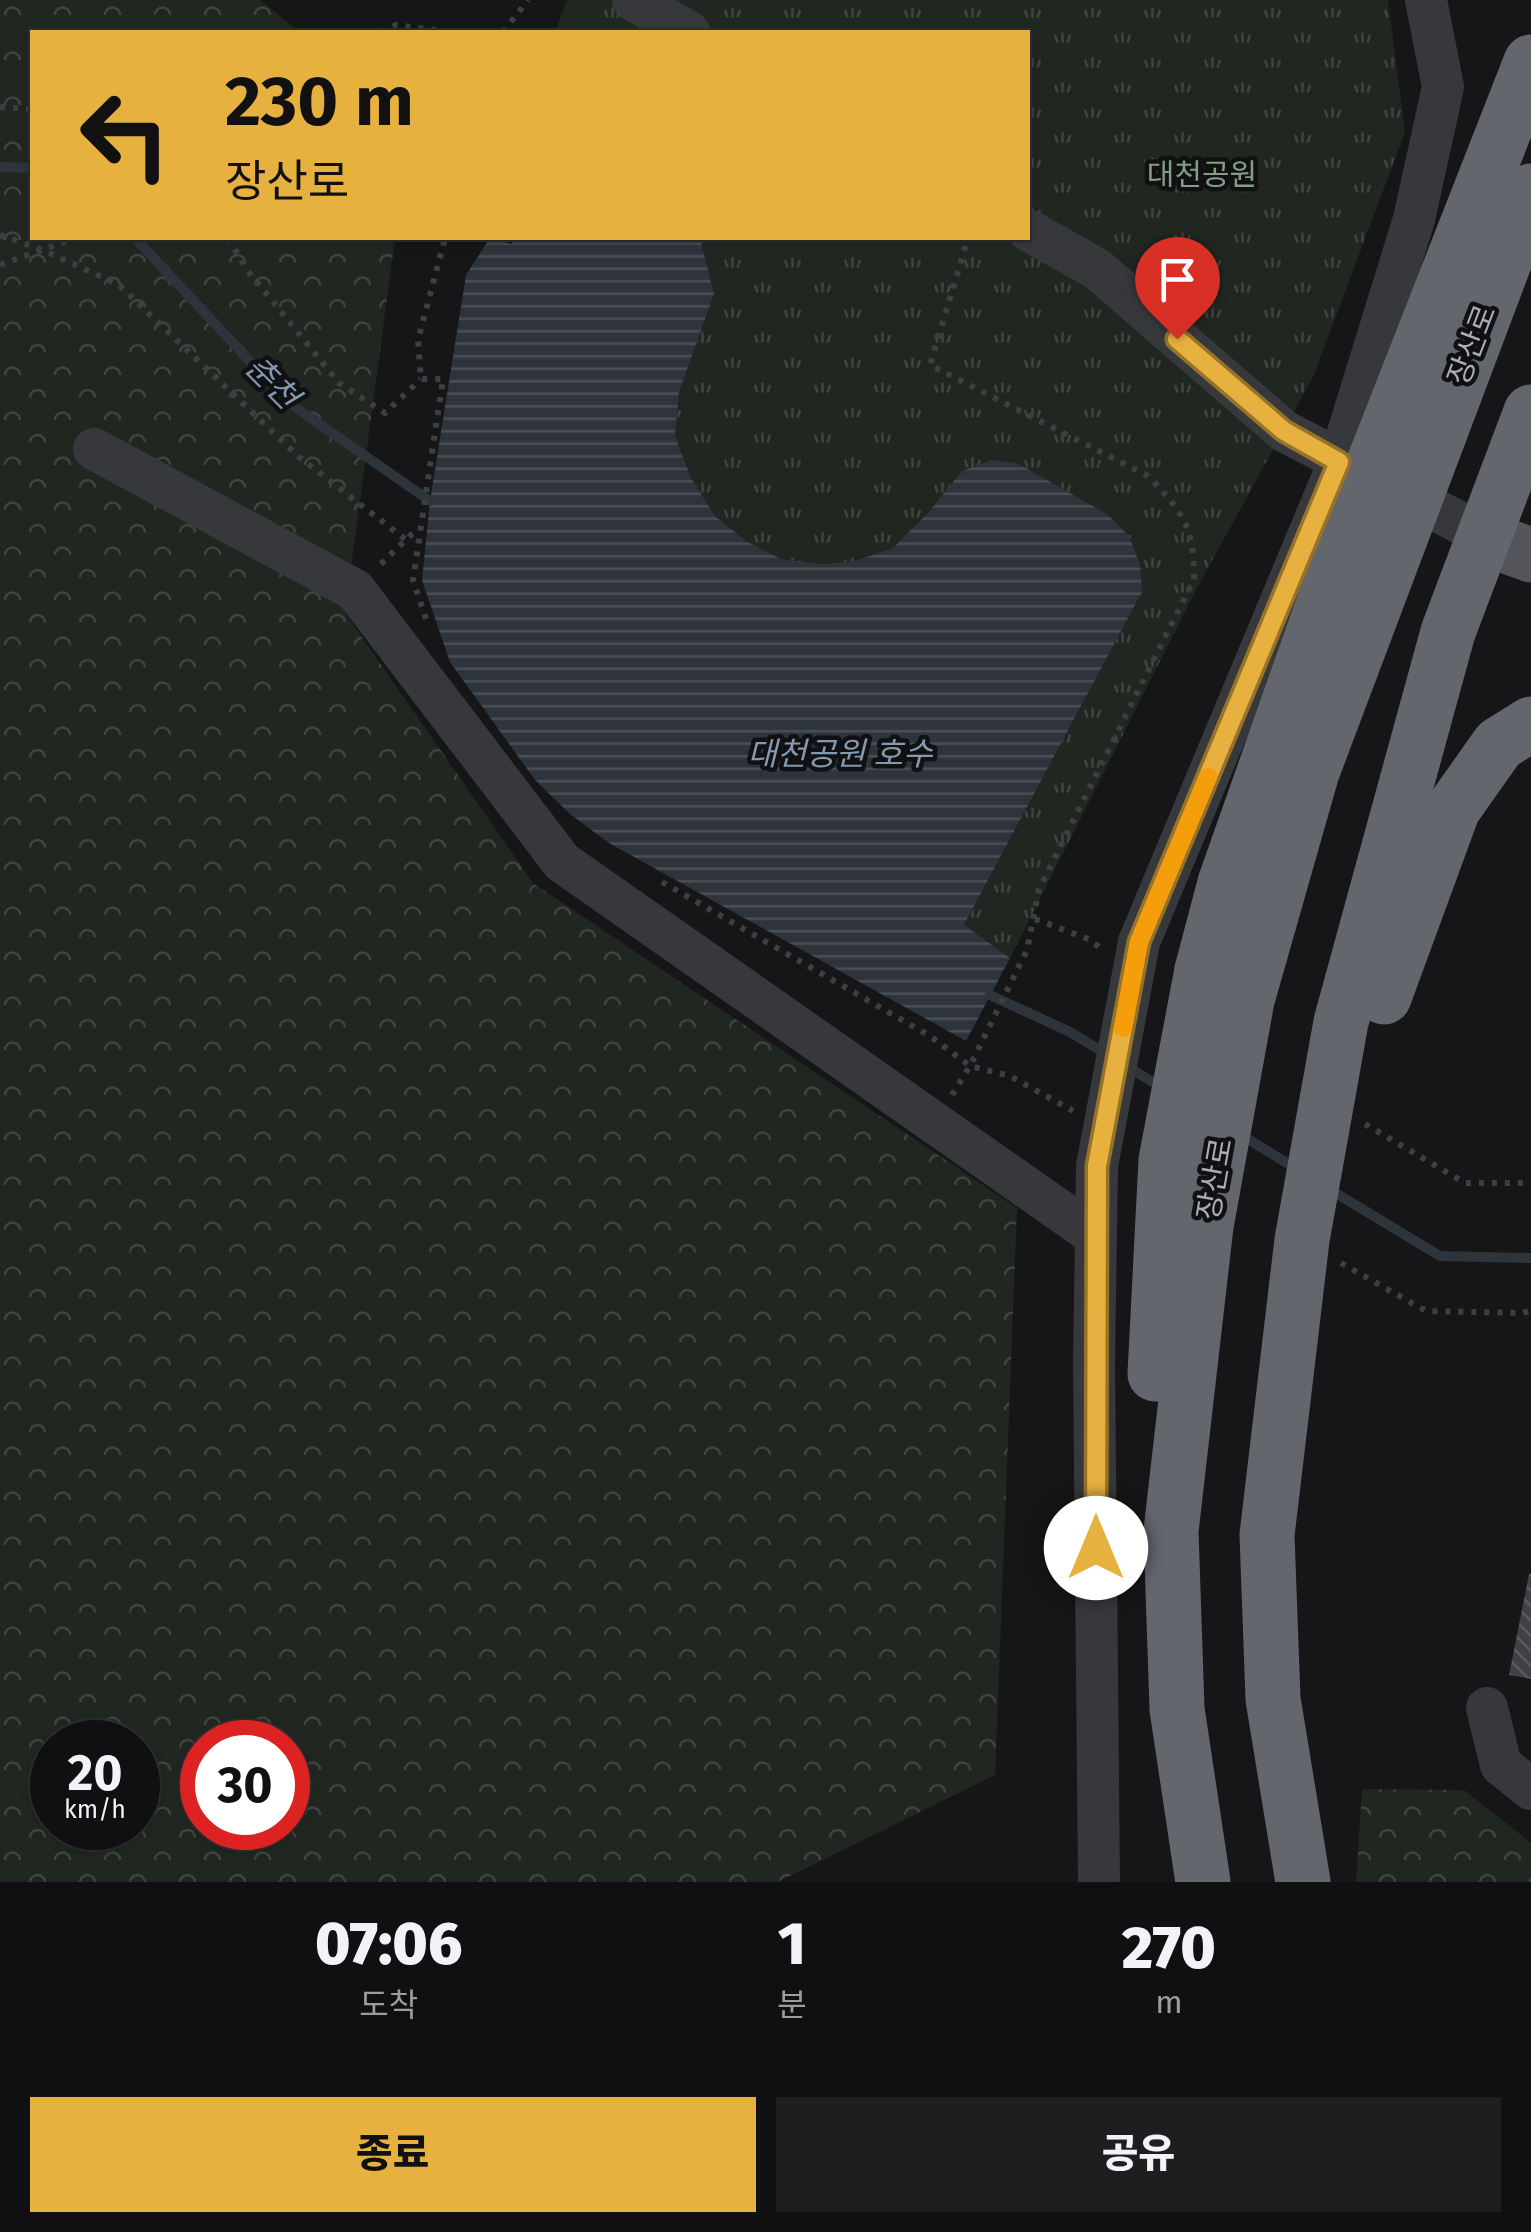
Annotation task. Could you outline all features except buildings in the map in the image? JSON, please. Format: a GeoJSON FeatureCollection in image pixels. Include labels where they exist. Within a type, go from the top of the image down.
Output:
{"type":"FeatureCollection","features":[{"type":"Feature","properties":{"kind":"highway"},"geometry":{"type":"LineString","coordinates":[[1170,1531],[1154,1383],[1166,1160],[1202,970],[1225,884],[1354,470],[1531,62]]}},
{"type":"Feature","properties":{"kind":"highway","name":"장산로"},"geometry":{"type":"LineString","coordinates":[[1203,1882],[1177,1708],[1170,1531],[1206,1226],[1247,1000],[1312,772],[1531,190]]}},
{"type":"Feature","properties":{"kind":"highway"},"geometry":{"type":"LineString","coordinates":[[1303,1882],[1274,1700],[1267,1535],[1302,1240],[1341,1022],[1448,632],[1531,412]]}},
{"type":"Feature","properties":{"kind":"highway"},"geometry":{"type":"LineString","coordinates":[[1302,1240],[1384,997],[1453,810],[1498,744],[1531,724]]}},
{"type":"Feature","properties":{"kind":"street"},"geometry":{"type":"LineString","coordinates":[[633,0],[686,30]]}},
{"type":"Feature","properties":{"kind":"street"},"geometry":{"type":"LineString","coordinates":[[1099,1882],[1097,1166],[1139,942],[1354,470],[1443,87],[1426,0]]}},
{"type":"Feature","properties":{"kind":"street"},"geometry":{"type":"LineString","coordinates":[[1030,231],[1097,270],[1284,431],[1516,550]]}},
{"type":"Feature","properties":{"kind":"street"},"geometry":{"type":"LineString","coordinates":[[94,449],[355,590],[562,862],[1096,1236]]}},
{"type":"Feature","properties":{"kind":"street"},"geometry":{"type":"LineString","coordinates":[[1487,1708],[1501,1765],[1531,1789]]}},
{"type":"Feature","properties":{"kind":"path"},"geometry":{"type":"LineString","coordinates":[[505,30],[528,0]]}},
{"type":"Feature","properties":{"kind":"path"},"geometry":{"type":"LineString","coordinates":[[385,30],[396,25],[435,30]]}},
{"type":"Feature","properties":{"kind":"path"},"geometry":{"type":"LineString","coordinates":[[0,107],[30,108]]}},
{"type":"Feature","properties":{"kind":"path"},"geometry":{"type":"LineString","coordinates":[[0,235],[120,285],[299,457],[405,539],[420,526]]}},
{"type":"Feature","properties":{"kind":"path"},"geometry":{"type":"LineString","coordinates":[[0,264],[70,240]]}},
{"type":"Feature","properties":{"kind":"path"},"geometry":{"type":"LineString","coordinates":[[229,240],[248,271],[338,382],[385,413],[421,378],[442,379],[412,580],[430,630]]}},
{"type":"Feature","properties":{"kind":"path"},"geometry":{"type":"LineString","coordinates":[[421,378],[418,340],[445,240]]}},
{"type":"Feature","properties":{"kind":"path"},"geometry":{"type":"LineString","coordinates":[[658,880],[930,1036],[970,1066],[1027,950],[1038,889],[1194,579],[1194,540],[1173,502],[1148,476],[930,364],[967,240]]}},
{"type":"Feature","properties":{"kind":"green space"},"geometry":{"type":"Polygon","coordinates":[[[0,0],[260,0],[298,30],[30,30],[30,240],[395,240],[345,613],[533,883],[1017,1208],[995,1775],[778,1882],[0,1882],[0,0]]]}},
{"type":"Feature","properties":{"kind":"green space","name":"대천공원"},"geometry":{"type":"Polygon","coordinates":[[[567,0],[1388,0],[1405,132],[1313,377],[1197,588],[1010,958],[964,926],[1142,592],[1107,514],[1017,463],[991,460],[893,548],[855,561],[823,564],[781,559],[746,541],[715,516],[691,478],[675,437],[679,392],[714,294],[700,240],[1030,240],[1030,30],[556,30],[567,0]]]}},
{"type":"Feature","properties":{"kind":"green space"},"geometry":{"type":"Polygon","coordinates":[[[1362,1789],[1464,1790],[1531,1843],[1531,1882],[1356,1882],[1362,1789]]]}},
{"type":"Feature","properties":{"kind":"water","name":"대천공원 호수"},"geometry":{"type":"Polygon","coordinates":[[[489,240],[511,244],[514,240],[700,240],[714,294],[679,392],[675,436],[691,478],[715,516],[746,541],[781,559],[823,564],[855,561],[893,548],[962,471],[991,460],[1017,463],[1107,514],[1129,536],[1140,565],[1142,592],[964,925],[1010,958],[966,1041],[609,843],[570,814],[535,780],[450,662],[422,580],[430,501],[466,275],[489,240]]]}},
{"type":"Feature","properties":{"kind":"waterway","name":"춘천"},"geometry":{"type":"LineString","coordinates":[[0,167],[30,168]]}},
{"type":"Feature","properties":{"kind":"waterway","name":"춘천"},"geometry":{"type":"LineString","coordinates":[[137,240],[289,403],[430,501]]}},
{"type":"Feature","properties":{"kind":"waterway"},"geometry":{"type":"LineString","coordinates":[[990,995],[1105,1053]]}},
{"type":"Feature","properties":{"kind":"waterway"},"geometry":{"type":"LineString","coordinates":[[1128,1067],[1161,1087]]}},
{"type":"Feature","properties":{"kind":"waterway"},"geometry":{"type":"LineString","coordinates":[[1240,1134],[1298,1170]]}},
{"type":"Feature","properties":{"kind":"waterway"},"geometry":{"type":"LineString","coordinates":[[1329,1189],[1440,1256],[1531,1258]]}},
{"type":"Feature","properties":{"kind":"slow traffic"},"geometry":{"type":"LineString","coordinates":[[1123,1028],[1139,942],[1208,777]]}},
{"type":"Feature","properties":{"kind":"route"},"geometry":{"type":"LineString","coordinates":[[1096,1548],[1097,1166],[1139,942],[1339,462],[1284,431],[1177,339]]}}]}
